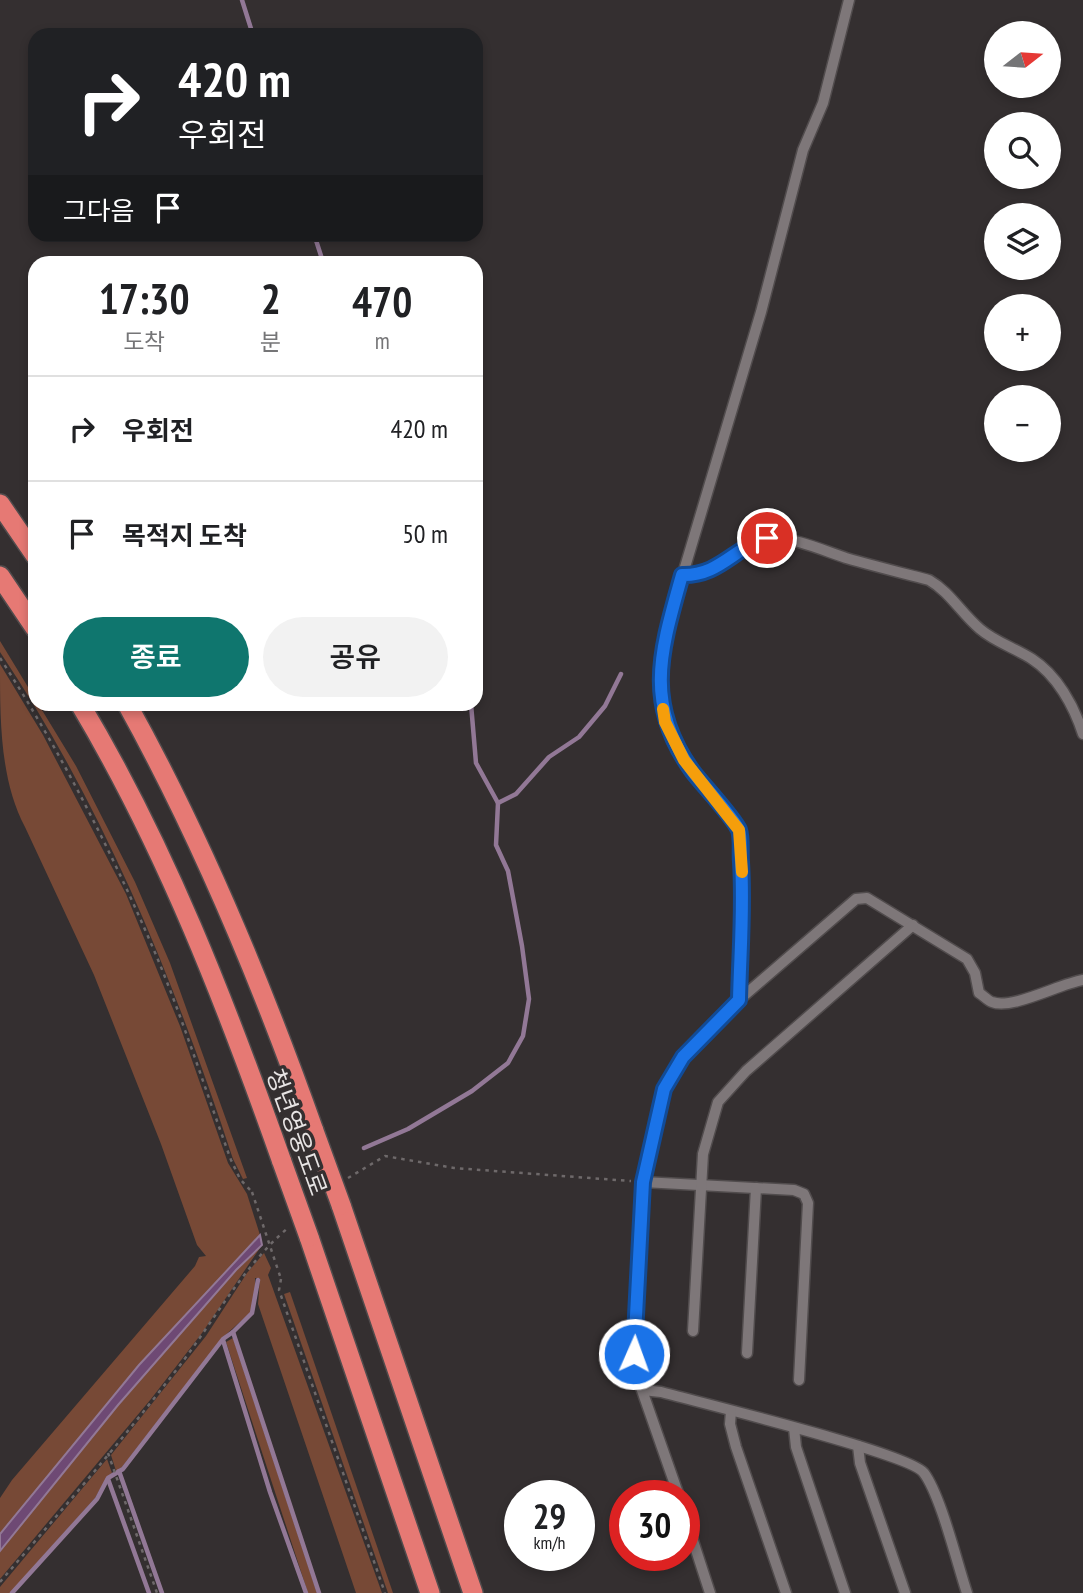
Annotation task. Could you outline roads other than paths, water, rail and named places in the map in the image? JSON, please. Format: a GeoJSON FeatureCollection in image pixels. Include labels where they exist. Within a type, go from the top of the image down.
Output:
{"type":"FeatureCollection","features":[{"type":"Feature","properties":{"kind":"highway"},"geometry":{"type":"LineString","coordinates":[[0,504],[28,545]]}},
{"type":"Feature","properties":{"kind":"highway"},"geometry":{"type":"LineString","coordinates":[[0,576],[28,618]]}},
{"type":"Feature","properties":{"kind":"highway","name":"청년영웅도로"},"geometry":{"type":"LineString","coordinates":[[84,711],[141,813],[186,911],[309,1237],[430,1593]]}},
{"type":"Feature","properties":{"kind":"highway","name":"청년영웅도로"},"geometry":{"type":"LineString","coordinates":[[131,711],[177,795],[223,895],[341,1205],[473,1593]]}},
{"type":"Feature","properties":{"kind":"street"},"geometry":{"type":"LineString","coordinates":[[739,1000],[743,897],[739,830],[684,760],[665,722],[660,692],[663,641],[761,312],[803,150],[823,103],[849,0]]}},
{"type":"Feature","properties":{"kind":"street"},"geometry":{"type":"LineString","coordinates":[[682,575],[699,575],[715,569],[751,542],[767,538],[794,541],[929,580],[944,588],[964,616],[986,634],[1034,660],[1051,675],[1077,716],[1083,734]]}},
{"type":"Feature","properties":{"kind":"street"},"geometry":{"type":"LineString","coordinates":[[674,1480],[643,1390],[634,1354],[643,1182],[664,1089],[683,1057],[739,1000],[856,899],[867,898],[967,959],[975,973],[979,993],[992,1002],[1011,1004],[1048,989],[1083,980]]}},
{"type":"Feature","properties":{"kind":"street"},"geometry":{"type":"LineString","coordinates":[[693,1331],[700,1185],[709,1128],[718,1102],[731,1085],[913,925]]}},
{"type":"Feature","properties":{"kind":"street"},"geometry":{"type":"LineString","coordinates":[[643,1182],[794,1190],[804,1195],[808,1203],[799,1380]]}},
{"type":"Feature","properties":{"kind":"street"},"geometry":{"type":"LineString","coordinates":[[747,1353],[756,1188]]}},
{"type":"Feature","properties":{"kind":"street"},"geometry":{"type":"LineString","coordinates":[[643,1390],[731,1411],[899,1458],[925,1473],[967,1593]]}},
{"type":"Feature","properties":{"kind":"street"},"geometry":{"type":"LineString","coordinates":[[731,1411],[730,1424],[736,1447],[786,1593]]}},
{"type":"Feature","properties":{"kind":"street"},"geometry":{"type":"LineString","coordinates":[[794,1428],[796,1447],[845,1593]]}},
{"type":"Feature","properties":{"kind":"street"},"geometry":{"type":"LineString","coordinates":[[858,1446],[860,1463],[905,1593]]}},
{"type":"Feature","properties":{"kind":"street"},"geometry":{"type":"LineString","coordinates":[[700,1562],[710,1593]]}},
{"type":"Feature","properties":{"kind":"waterway"},"geometry":{"type":"LineString","coordinates":[[242,0],[251,28]]}},
{"type":"Feature","properties":{"kind":"waterway"},"geometry":{"type":"LineString","coordinates":[[317,242],[321,256]]}},
{"type":"Feature","properties":{"kind":"waterway"},"geometry":{"type":"LineString","coordinates":[[498,803],[516,794],[549,757],[579,737],[605,706],[621,674]]}},
{"type":"Feature","properties":{"kind":"waterway"},"geometry":{"type":"LineString","coordinates":[[364,1148],[408,1129],[472,1091],[508,1063],[523,1036],[529,999],[522,946],[508,871],[496,845],[498,803],[476,763],[472,711]]}},
{"type":"Feature","properties":{"kind":"waterway"},"geometry":{"type":"LineString","coordinates":[[258,1280],[252,1313],[233,1332],[319,1593]]}},
{"type":"Feature","properties":{"kind":"waterway"},"geometry":{"type":"LineString","coordinates":[[12,1593],[97,1499],[108,1478],[123,1469],[223,1339],[233,1332]]}},
{"type":"Feature","properties":{"kind":"waterway"},"geometry":{"type":"LineString","coordinates":[[223,1340],[270,1492],[306,1593]]}},
{"type":"Feature","properties":{"kind":"waterway"},"geometry":{"type":"LineString","coordinates":[[119,1471],[162,1593]]}},
{"type":"Feature","properties":{"kind":"waterway"},"geometry":{"type":"LineString","coordinates":[[108,1479],[149,1593]]}}]}
